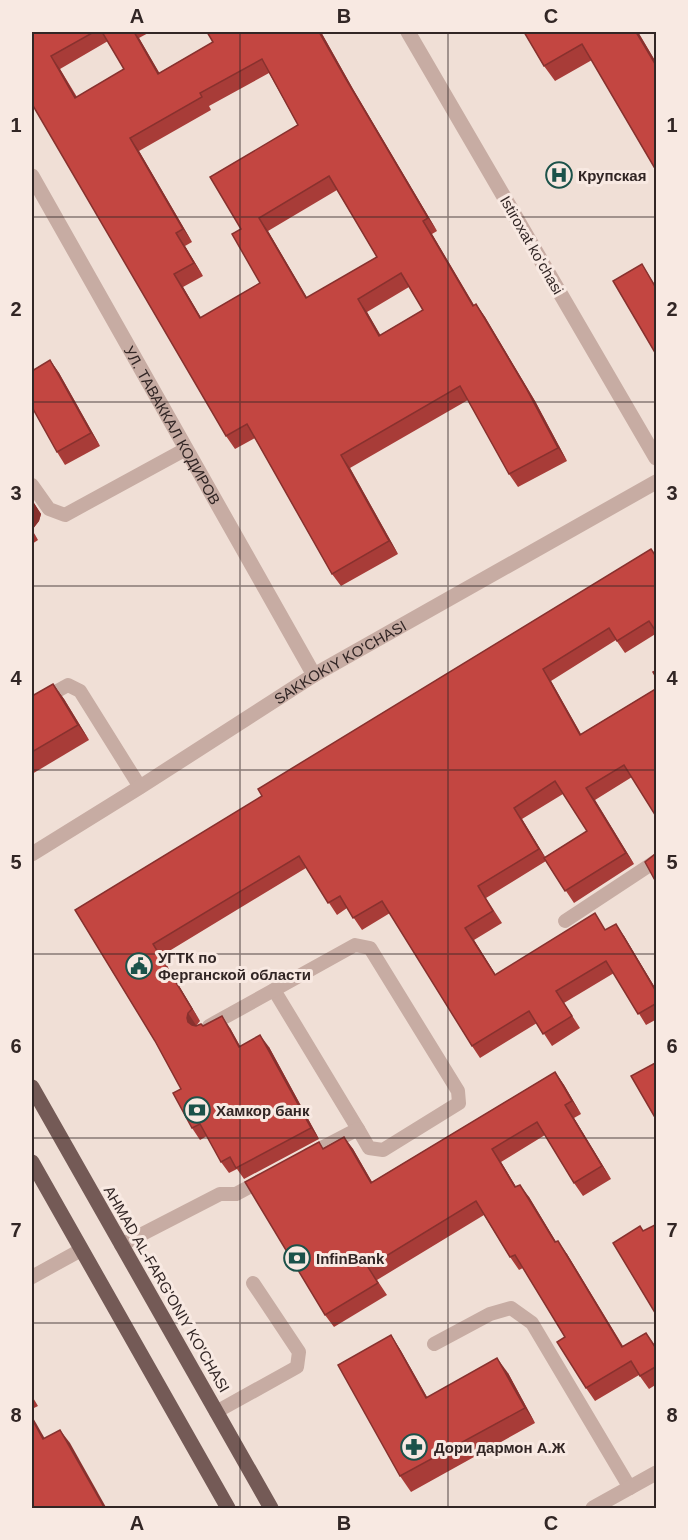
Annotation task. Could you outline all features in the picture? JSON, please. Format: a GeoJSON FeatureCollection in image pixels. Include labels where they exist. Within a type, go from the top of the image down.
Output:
{"type":"FeatureCollection","features":[{"type":"Feature","properties":{"kind":"main road","name":"AHMAD AL-FARG'ONIY KO'CHASI"},"geometry":{"type":"LineString","coordinates":[[32,1087],[271,1509]]}},
{"type":"Feature","properties":{"kind":"main road"},"geometry":{"type":"LineString","coordinates":[[32,1162],[228,1509]]}},
{"type":"Feature","properties":{"kind":"street","name":"Istiroxat koʻchasi"},"geometry":{"type":"LineString","coordinates":[[408,32],[657,458]]}},
{"type":"Feature","properties":{"kind":"street","name":"УЛ. ТАВАККАЛ КОДИРОВ"},"geometry":{"type":"LineString","coordinates":[[32,176],[314,675]]}},
{"type":"Feature","properties":{"kind":"street","name":"SAKKOKIY KO'CHASI"},"geometry":{"type":"LineString","coordinates":[[32,854],[314,675],[657,482]]}},
{"type":"Feature","properties":{"kind":"street"},"geometry":{"type":"LineString","coordinates":[[593,1509],[657,1473]]}},
{"type":"Feature","properties":{"kind":"lane"},"geometry":{"type":"LineString","coordinates":[[32,485],[49,509],[65,515],[186,449]]}},
{"type":"Feature","properties":{"kind":"lane"},"geometry":{"type":"LineString","coordinates":[[32,705],[68,685],[80,691],[140,787]]}},
{"type":"Feature","properties":{"kind":"lane"},"geometry":{"type":"LineString","coordinates":[[565,921],[657,861]]}},
{"type":"Feature","properties":{"kind":"lane"},"geometry":{"type":"LineString","coordinates":[[204,1029],[274,990],[355,945],[370,948],[458,1091],[459,1103],[383,1150],[369,1148],[274,990]]}},
{"type":"Feature","properties":{"kind":"lane"},"geometry":{"type":"LineString","coordinates":[[297,1161],[358,1129]]}},
{"type":"Feature","properties":{"kind":"lane"},"geometry":{"type":"LineString","coordinates":[[121,1245],[220,1194],[236,1194],[276,1172]]}},
{"type":"Feature","properties":{"kind":"lane"},"geometry":{"type":"LineString","coordinates":[[32,1277],[81,1250]]}},
{"type":"Feature","properties":{"kind":"lane"},"geometry":{"type":"LineString","coordinates":[[216,1412],[297,1367],[299,1352],[253,1283]]}},
{"type":"Feature","properties":{"kind":"lane"},"geometry":{"type":"LineString","coordinates":[[434,1344],[489,1314],[512,1308],[532,1323],[630,1488]]}},
{"type":"Feature","properties":{"kind":"building"},"geometry":{"type":"Polygon","coordinates":[[[32,32],[94,32],[51,56],[75,98],[124,69],[102,32],[134,32],[158,74],[213,42],[207,32],[319,32],[428,218],[423,221],[473,306],[476,304],[526,388],[558,448],[509,474],[460,386],[341,455],[389,541],[332,574],[247,424],[226,436],[32,104],[32,32]],[[262,59],[200,93],[202,97],[130,138],[183,229],[176,233],[194,263],[174,274],[200,318],[260,283],[232,234],[241,229],[210,177],[298,125],[262,59]],[[329,176],[259,218],[306,298],[377,257],[329,176]],[[401,273],[358,299],[379,336],[423,310],[401,273]]]}},
{"type":"Feature","properties":{"kind":"building"},"geometry":{"type":"Polygon","coordinates":[[[524,32],[636,32],[657,67],[657,172],[582,44],[544,66],[524,32]]]}},
{"type":"Feature","properties":{"kind":"building"},"geometry":{"type":"Polygon","coordinates":[[[642,264],[657,290],[657,356],[613,281],[642,264]]]}},
{"type":"Feature","properties":{"kind":"building"},"geometry":{"type":"Polygon","coordinates":[[[50,360],[91,433],[57,452],[32,407],[32,371],[50,360]]]}},
{"type":"Feature","properties":{"kind":"building"},"geometry":{"type":"Polygon","coordinates":[[[651,549],[657,558],[657,633],[649,621],[617,641],[609,628],[543,669],[580,735],[657,688],[657,818],[624,765],[586,788],[626,853],[565,891],[544,858],[587,831],[555,781],[514,808],[539,849],[478,886],[493,911],[465,928],[495,975],[595,913],[605,930],[616,924],[657,993],[657,1003],[638,1014],[606,961],[556,991],[572,1016],[543,1034],[529,1011],[472,1046],[382,901],[353,918],[340,896],[328,903],[299,856],[153,944],[192,1009],[188,1013],[188,1022],[192,1025],[201,1024],[203,1026],[222,1016],[239,1047],[260,1035],[311,1128],[236,1168],[230,1157],[221,1162],[200,1124],[192,1128],[173,1093],[181,1089],[155,1041],[75,910],[262,796],[258,789],[651,549]]]}},
{"type":"Feature","properties":{"kind":"building"},"geometry":{"type":"Polygon","coordinates":[[[53,684],[78,725],[32,752],[32,696],[53,684]]]}},
{"type":"Feature","properties":{"kind":"building"},"geometry":{"type":"Polygon","coordinates":[[[656,847],[657,884],[645,862],[655,854],[656,847]]]}},
{"type":"Feature","properties":{"kind":"building"},"geometry":{"type":"Polygon","coordinates":[[[657,1062],[657,1121],[631,1076],[657,1062]]]}},
{"type":"Feature","properties":{"kind":"building"},"geometry":{"type":"Polygon","coordinates":[[[555,1072],[572,1101],[565,1105],[602,1166],[574,1183],[537,1122],[492,1149],[515,1187],[520,1185],[555,1242],[558,1241],[622,1347],[646,1333],[657,1350],[657,1366],[640,1376],[631,1361],[586,1388],[557,1342],[565,1337],[515,1255],[510,1257],[476,1201],[368,1267],[378,1283],[325,1315],[245,1182],[319,1142],[323,1149],[344,1137],[371,1183],[555,1072]]]}},
{"type":"Feature","properties":{"kind":"building"},"geometry":{"type":"Polygon","coordinates":[[[657,1224],[657,1316],[613,1243],[640,1226],[643,1231],[657,1224]]]}},
{"type":"Feature","properties":{"kind":"building"},"geometry":{"type":"Polygon","coordinates":[[[391,1335],[426,1398],[497,1358],[525,1408],[400,1476],[338,1365],[391,1335]]]}},
{"type":"Feature","properties":{"kind":"building"},"geometry":{"type":"Polygon","coordinates":[[[32,1419],[43,1439],[60,1430],[105,1509],[32,1509],[32,1419]]]}},
{"type":"Feature","properties":{"kind":"place","name":"Крупская"},"geometry":{"type":"Point","coordinates":[559,175]}},
{"type":"Feature","properties":{"kind":"place","name":"УГТК по Ферганской области"},"geometry":{"type":"Point","coordinates":[139,966]}},
{"type":"Feature","properties":{"kind":"place","name":"Хамкор банк"},"geometry":{"type":"Point","coordinates":[197,1110]}},
{"type":"Feature","properties":{"kind":"place","name":"InfinBank"},"geometry":{"type":"Point","coordinates":[297,1258]}},
{"type":"Feature","properties":{"kind":"place","name":"Дори дармон А.Ж"},"geometry":{"type":"Point","coordinates":[414,1447]}}]}
